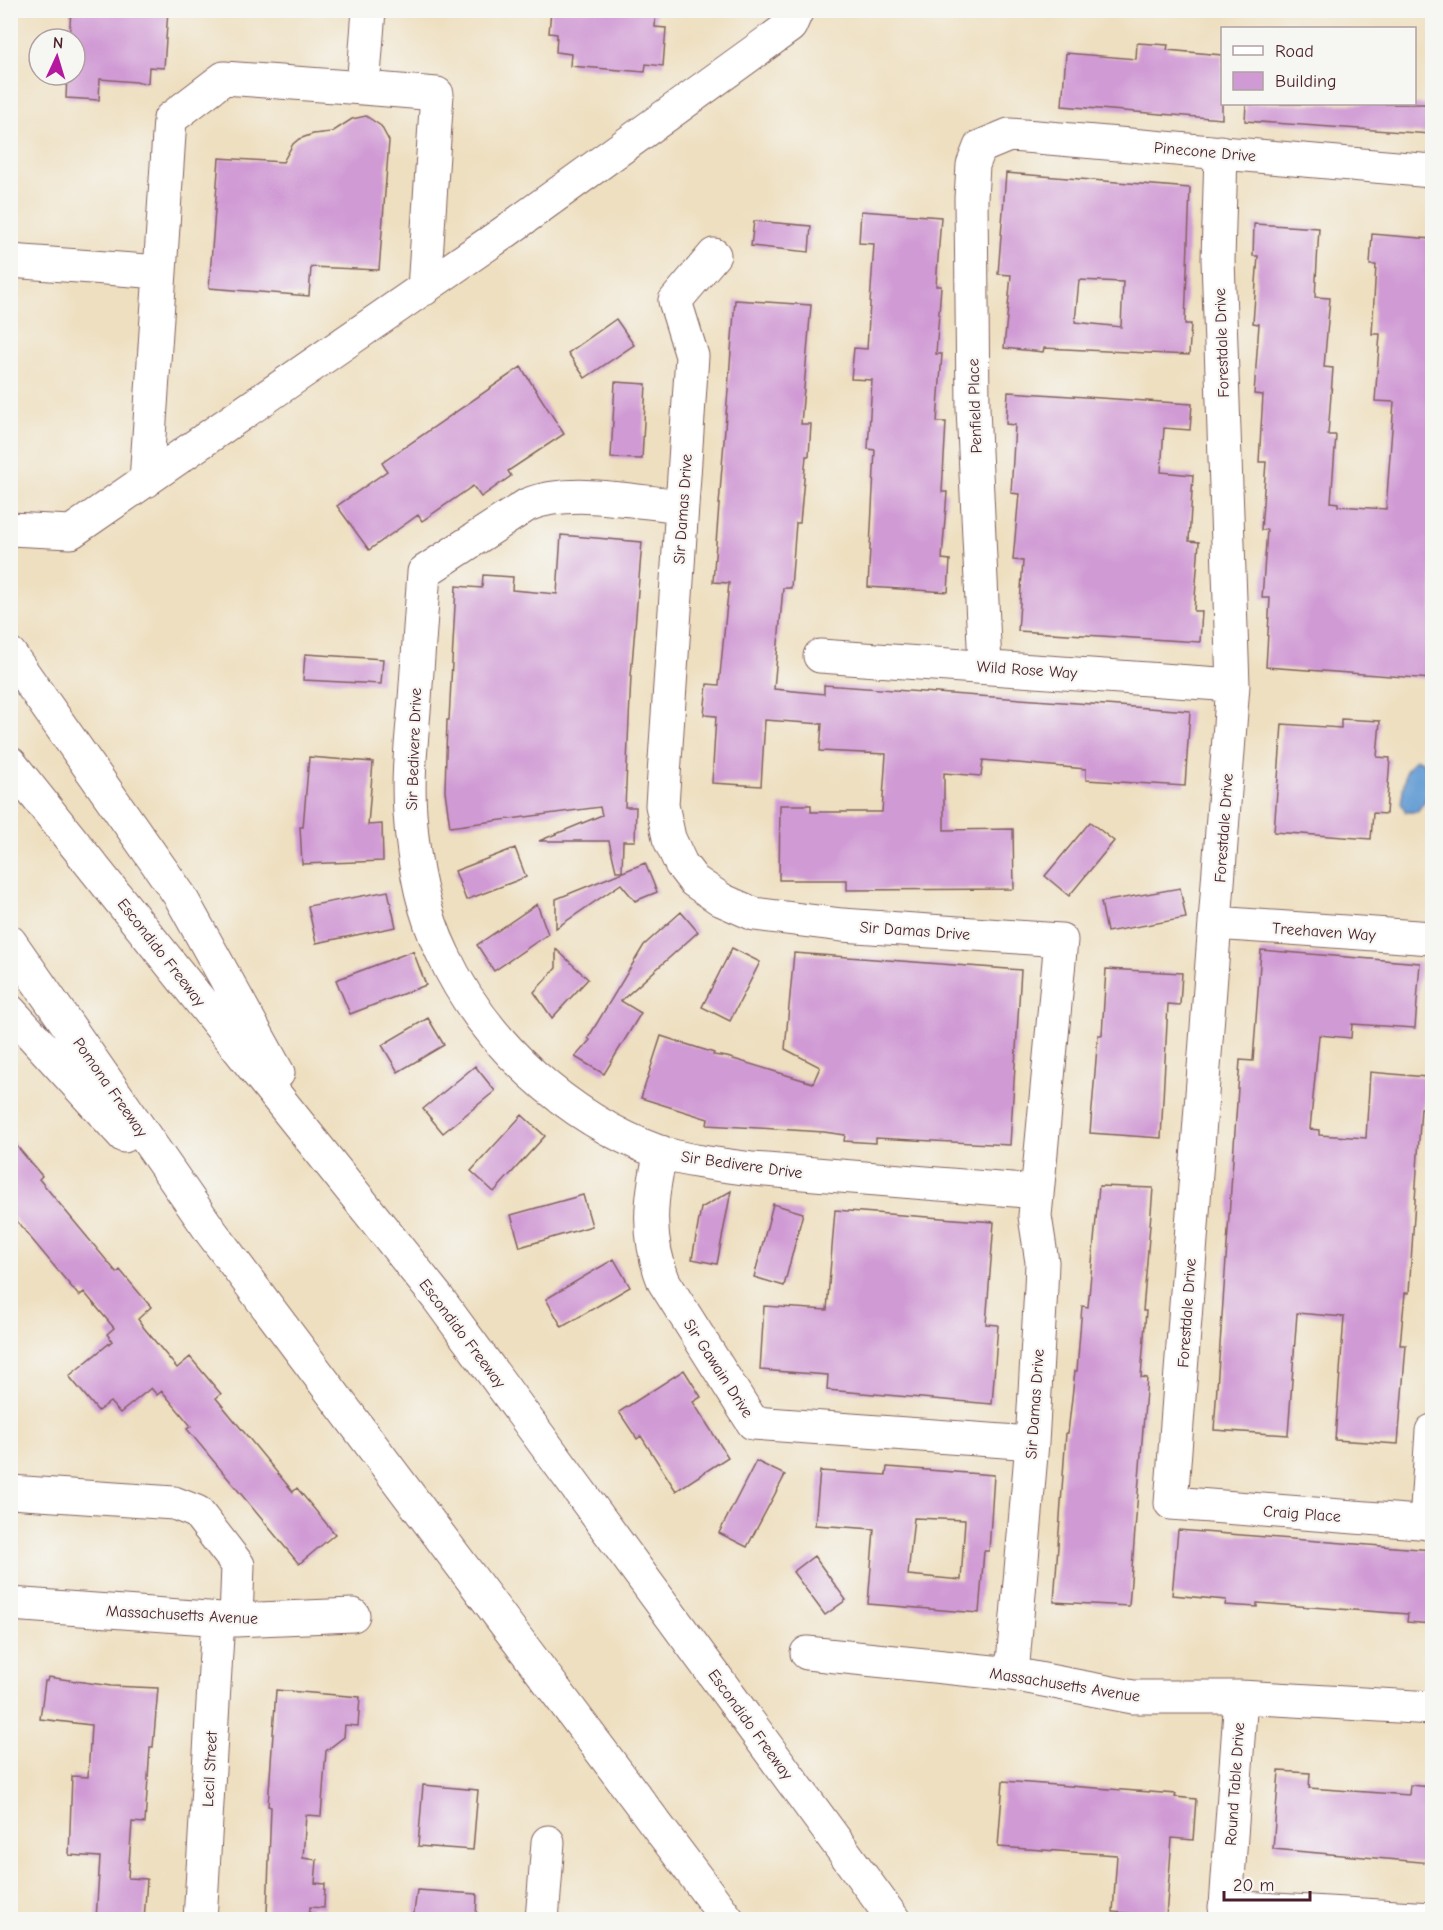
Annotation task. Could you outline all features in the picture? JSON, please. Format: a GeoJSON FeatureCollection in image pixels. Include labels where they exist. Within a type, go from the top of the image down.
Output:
{"type":"FeatureCollection","features":[{"type":"Feature","properties":{"kind":"main road"},"geometry":{"type":"LineString","coordinates":[[363,88],[369,10]]}},
{"type":"Feature","properties":{"kind":"main road"},"geometry":{"type":"LineString","coordinates":[[10,529],[72,532],[424,289],[790,26],[797,10]]}},
{"type":"Feature","properties":{"kind":"main road"},"geometry":{"type":"LineString","coordinates":[[146,481],[170,119],[224,78],[437,94],[424,289]]}},
{"type":"Feature","properties":{"kind":"main road","name":"Pinecone Drive"},"geometry":{"type":"LineString","coordinates":[[980,147],[1009,135],[1432,171]]}},
{"type":"Feature","properties":{"kind":"main road","name":"Penfield Place"},"geometry":{"type":"LineString","coordinates":[[980,147],[973,165],[971,198],[973,408],[985,666]]}},
{"type":"Feature","properties":{"kind":"main road","name":"Forestdale Drive"},"geometry":{"type":"LineString","coordinates":[[1171,1503],[1233,685],[1218,260],[1221,153]]}},
{"type":"Feature","properties":{"kind":"main road","name":"Sir Damas Drive"},"geometry":{"type":"LineString","coordinates":[[714,255],[675,301],[692,356],[662,806],[669,838],[681,864],[694,881],[722,900],[754,914],[823,923],[1061,940],[1035,1216],[1041,1271],[1032,1443],[1012,1674]]}},
{"type":"Feature","properties":{"kind":"main road"},"geometry":{"type":"LineString","coordinates":[[10,261],[160,272]]}},
{"type":"Feature","properties":{"kind":"main road","name":"Sir Bedivere Drive"},"geometry":{"type":"LineString","coordinates":[[682,506],[565,496],[545,498],[527,506],[424,572],[410,765],[410,812],[414,856],[424,902],[442,954],[472,1005],[499,1040],[567,1102],[612,1131],[661,1152],[706,1163],[753,1169],[1037,1192]]}},
{"type":"Feature","properties":{"kind":"main road"},"geometry":{"type":"LineString","coordinates":[[10,654],[180,896],[324,1156]]}},
{"type":"Feature","properties":{"kind":"main road","name":"Wild Rose Way"},"geometry":{"type":"LineString","coordinates":[[820,656],[1233,685]]}},
{"type":"Feature","properties":{"kind":"main road","name":"Escondido Freeway"},"geometry":{"type":"LineString","coordinates":[[10,763],[437,1297],[894,1920]]}},
{"type":"Feature","properties":{"kind":"main road","name":"Treehaven Way"},"geometry":{"type":"LineString","coordinates":[[1215,923],[1432,938]]}},
{"type":"Feature","properties":{"kind":"main road","name":"Pomona Freeway"},"geometry":{"type":"LineString","coordinates":[[10,942],[212,1233]]}},
{"type":"Feature","properties":{"kind":"main road"},"geometry":{"type":"LineString","coordinates":[[10,1011],[212,1233],[728,1920]]}},
{"type":"Feature","properties":{"kind":"main road","name":"Sir Gawain Drive"},"geometry":{"type":"LineString","coordinates":[[661,1152],[652,1189],[650,1216],[655,1260],[664,1282],[753,1423],[1032,1443]]}},
{"type":"Feature","properties":{"kind":"main road"},"geometry":{"type":"LineString","coordinates":[[1429,1523],[1432,1431]]}},
{"type":"Feature","properties":{"kind":"main road","name":"Lecil Street"},"geometry":{"type":"LineString","coordinates":[[10,1492],[174,1503],[197,1512],[238,1565],[227,1619],[201,1920]]}},
{"type":"Feature","properties":{"kind":"main road","name":"Craig Place"},"geometry":{"type":"LineString","coordinates":[[1171,1503],[1429,1523]]}},
{"type":"Feature","properties":{"kind":"main road","name":"Massachusetts Avenue"},"geometry":{"type":"LineString","coordinates":[[10,1604],[227,1619],[353,1616]]}},
{"type":"Feature","properties":{"kind":"main road","name":"Massachusetts Avenue"},"geometry":{"type":"LineString","coordinates":[[807,1653],[1012,1674],[1133,1697],[1240,1697],[1432,1708]]}},
{"type":"Feature","properties":{"kind":"main road","name":"Round Table Drive"},"geometry":{"type":"LineString","coordinates":[[1240,1697],[1225,1913],[1432,1919]]}},
{"type":"Feature","properties":{"kind":"main road"},"geometry":{"type":"LineString","coordinates":[[542,1920],[548,1842]]}},
{"type":"Feature","properties":{"kind":"water"},"geometry":{"type":"Polygon","coordinates":[[[1415,759],[1424,763],[1432,778],[1426,799],[1417,812],[1406,812],[1401,803],[1406,771],[1415,759]]]}},
{"type":"Feature","properties":{"kind":"building"},"geometry":{"type":"Polygon","coordinates":[[[71,10],[168,10],[164,68],[149,67],[148,83],[100,79],[99,100],[66,98],[66,87],[87,87],[87,27],[70,27],[71,10]]]}},
{"type":"Feature","properties":{"kind":"building"},"geometry":{"type":"Polygon","coordinates":[[[551,10],[656,10],[655,27],[666,28],[663,66],[646,64],[645,72],[570,66],[571,54],[556,52],[557,34],[549,33],[551,10]]]}},
{"type":"Feature","properties":{"kind":"building"},"geometry":{"type":"Polygon","coordinates":[[[1137,43],[1168,45],[1167,50],[1221,55],[1222,119],[1062,106],[1066,53],[1136,59],[1137,43]]]}},
{"type":"Feature","properties":{"kind":"building"},"geometry":{"type":"Polygon","coordinates":[[[1432,104],[1431,134],[1245,121],[1246,105],[1432,104]]]}},
{"type":"Feature","properties":{"kind":"building"},"geometry":{"type":"Polygon","coordinates":[[[366,116],[381,126],[389,141],[379,270],[311,267],[309,296],[209,288],[219,158],[283,162],[293,144],[299,139],[313,134],[332,132],[352,119],[366,116]]]}},
{"type":"Feature","properties":{"kind":"building"},"geometry":{"type":"Polygon","coordinates":[[[1006,173],[1190,188],[1185,324],[1191,324],[1189,355],[1044,348],[1043,352],[1004,348],[1011,275],[998,274],[1006,173]],[[1079,280],[1075,322],[1121,327],[1123,282],[1079,280]]]}},
{"type":"Feature","properties":{"kind":"building"},"geometry":{"type":"Polygon","coordinates":[[[861,211],[941,217],[936,286],[941,286],[936,354],[942,354],[937,422],[946,422],[942,492],[947,492],[942,559],[950,560],[948,592],[868,587],[875,450],[868,449],[872,380],[851,379],[854,348],[867,349],[874,244],[859,243],[861,211]]]}},
{"type":"Feature","properties":{"kind":"building"},"geometry":{"type":"Polygon","coordinates":[[[754,221],[811,226],[809,252],[751,246],[754,221]]]}},
{"type":"Feature","properties":{"kind":"building"},"geometry":{"type":"Polygon","coordinates":[[[1254,224],[1319,228],[1315,297],[1330,298],[1324,367],[1333,368],[1328,435],[1336,435],[1331,502],[1338,503],[1338,506],[1386,509],[1394,402],[1375,401],[1380,334],[1372,334],[1376,265],[1370,265],[1372,234],[1432,239],[1432,679],[1266,667],[1270,598],[1262,598],[1267,530],[1261,530],[1266,462],[1259,462],[1263,395],[1254,394],[1259,324],[1253,323],[1258,256],[1253,256],[1254,224]]]}},
{"type":"Feature","properties":{"kind":"building"},"geometry":{"type":"Polygon","coordinates":[[[735,300],[811,305],[801,424],[811,424],[809,456],[806,456],[800,523],[796,523],[791,588],[783,588],[774,689],[824,694],[824,685],[1190,711],[1185,786],[1086,780],[1086,769],[983,760],[981,776],[944,773],[944,830],[1013,829],[1014,889],[847,890],[847,880],[779,880],[780,805],[811,805],[811,812],[882,812],[886,754],[820,751],[822,724],[765,720],[761,786],[712,783],[716,716],[704,715],[707,684],[719,685],[729,583],[713,582],[735,300]]]}},
{"type":"Feature","properties":{"kind":"building"},"geometry":{"type":"Polygon","coordinates":[[[616,319],[634,345],[585,378],[568,353],[616,319]]]}},
{"type":"Feature","properties":{"kind":"building"},"geometry":{"type":"Polygon","coordinates":[[[521,367],[564,434],[508,471],[511,476],[481,497],[473,486],[422,521],[418,515],[369,550],[337,506],[387,471],[382,463],[521,367]]]}},
{"type":"Feature","properties":{"kind":"building"},"geometry":{"type":"Polygon","coordinates":[[[615,382],[646,384],[642,459],[611,458],[615,382]]]}},
{"type":"Feature","properties":{"kind":"building"},"geometry":{"type":"Polygon","coordinates":[[[1008,392],[1192,404],[1190,430],[1164,428],[1161,472],[1193,475],[1189,541],[1199,542],[1194,611],[1202,611],[1200,642],[1018,631],[1023,561],[1013,560],[1019,494],[1011,493],[1015,425],[1006,424],[1008,392]]]}},
{"type":"Feature","properties":{"kind":"building"},"geometry":{"type":"Polygon","coordinates":[[[561,535],[642,542],[631,676],[625,807],[636,807],[635,841],[623,841],[622,871],[616,871],[609,841],[539,841],[602,815],[600,807],[450,827],[445,791],[447,720],[449,720],[456,586],[482,588],[483,575],[513,577],[512,590],[557,594],[561,535]]]}},
{"type":"Feature","properties":{"kind":"building"},"geometry":{"type":"Polygon","coordinates":[[[305,654],[383,659],[381,684],[303,680],[305,654]]]}},
{"type":"Feature","properties":{"kind":"building"},"geometry":{"type":"Polygon","coordinates":[[[1341,719],[1380,721],[1377,757],[1390,758],[1386,814],[1373,813],[1371,839],[1274,832],[1282,724],[1341,728],[1341,719]]]}},
{"type":"Feature","properties":{"kind":"building"},"geometry":{"type":"Polygon","coordinates":[[[309,757],[373,762],[368,825],[382,824],[383,861],[302,864],[300,827],[303,827],[309,757]]]}},
{"type":"Feature","properties":{"kind":"building"},"geometry":{"type":"Polygon","coordinates":[[[1090,822],[1114,841],[1069,896],[1045,876],[1090,822]]]}},
{"type":"Feature","properties":{"kind":"building"},"geometry":{"type":"Polygon","coordinates":[[[515,848],[526,877],[466,900],[455,871],[515,848]]]}},
{"type":"Feature","properties":{"kind":"building"},"geometry":{"type":"Polygon","coordinates":[[[645,863],[657,892],[635,901],[621,884],[556,928],[556,899],[645,863]]]}},
{"type":"Feature","properties":{"kind":"building"},"geometry":{"type":"Polygon","coordinates":[[[1180,888],[1186,918],[1107,932],[1101,902],[1180,888]]]}},
{"type":"Feature","properties":{"kind":"building"},"geometry":{"type":"Polygon","coordinates":[[[388,891],[396,927],[316,943],[308,906],[388,891]]]}},
{"type":"Feature","properties":{"kind":"building"},"geometry":{"type":"Polygon","coordinates":[[[537,904],[548,934],[494,971],[477,945],[537,904]]]}},
{"type":"Feature","properties":{"kind":"building"},"geometry":{"type":"Polygon","coordinates":[[[681,912],[698,932],[621,1001],[641,1013],[604,1074],[575,1057],[590,1040],[588,1038],[644,945],[681,912]]]}},
{"type":"Feature","properties":{"kind":"building"},"geometry":{"type":"Polygon","coordinates":[[[732,948],[760,962],[730,1021],[702,1007],[732,948]]]}},
{"type":"Feature","properties":{"kind":"building"},"geometry":{"type":"Polygon","coordinates":[[[556,949],[588,979],[552,1018],[534,992],[556,968],[556,949]]]}},
{"type":"Feature","properties":{"kind":"building"},"geometry":{"type":"Polygon","coordinates":[[[1261,950],[1420,963],[1415,1028],[1352,1024],[1351,1038],[1319,1035],[1310,1129],[1319,1130],[1319,1135],[1366,1138],[1370,1072],[1426,1077],[1424,1108],[1421,1108],[1409,1293],[1405,1293],[1400,1345],[1406,1345],[1398,1444],[1335,1440],[1344,1317],[1297,1313],[1288,1435],[1214,1430],[1240,1060],[1253,1061],[1261,950]]]}},
{"type":"Feature","properties":{"kind":"building"},"geometry":{"type":"Polygon","coordinates":[[[413,951],[426,985],[350,1014],[336,980],[413,951]]]}},
{"type":"Feature","properties":{"kind":"building"},"geometry":{"type":"Polygon","coordinates":[[[794,953],[1021,970],[1010,1145],[876,1138],[876,1143],[844,1141],[845,1135],[824,1132],[707,1125],[708,1119],[641,1098],[661,1036],[714,1053],[713,1055],[727,1057],[813,1083],[820,1067],[785,1049],[794,953]]]}},
{"type":"Feature","properties":{"kind":"building"},"geometry":{"type":"Polygon","coordinates":[[[1106,969],[1182,973],[1180,1005],[1168,1004],[1161,1138],[1090,1133],[1098,1035],[1102,1035],[1106,969]]]}},
{"type":"Feature","properties":{"kind":"building"},"geometry":{"type":"Polygon","coordinates":[[[428,1018],[444,1045],[398,1072],[382,1045],[428,1018]]]}},
{"type":"Feature","properties":{"kind":"building"},"geometry":{"type":"Polygon","coordinates":[[[475,1066],[495,1091],[443,1133],[423,1109],[475,1066]]]}},
{"type":"Feature","properties":{"kind":"building"},"geometry":{"type":"Polygon","coordinates":[[[522,1115],[545,1136],[494,1192],[471,1171],[522,1115]]]}},
{"type":"Feature","properties":{"kind":"building"},"geometry":{"type":"Polygon","coordinates":[[[10,1138],[42,1176],[39,1179],[117,1273],[120,1270],[151,1307],[138,1319],[144,1328],[177,1368],[190,1357],[221,1394],[216,1398],[293,1492],[297,1488],[335,1534],[299,1564],[187,1429],[191,1426],[162,1391],[157,1395],[151,1388],[120,1413],[110,1402],[98,1411],[69,1376],[112,1341],[107,1334],[114,1328],[84,1292],[79,1296],[10,1213],[10,1138]]]}},
{"type":"Feature","properties":{"kind":"building"},"geometry":{"type":"Polygon","coordinates":[[[1099,1186],[1153,1188],[1143,1311],[1146,1311],[1141,1377],[1147,1378],[1129,1606],[1054,1602],[1066,1433],[1068,1433],[1075,1371],[1077,1371],[1082,1306],[1088,1307],[1099,1186]]]}},
{"type":"Feature","properties":{"kind":"building"},"geometry":{"type":"Polygon","coordinates":[[[731,1191],[717,1264],[692,1259],[701,1208],[731,1191]]]}},
{"type":"Feature","properties":{"kind":"building"},"geometry":{"type":"Polygon","coordinates":[[[583,1195],[592,1226],[520,1247],[511,1215],[583,1195]]]}},
{"type":"Feature","properties":{"kind":"building"},"geometry":{"type":"Polygon","coordinates":[[[773,1204],[803,1213],[784,1286],[754,1277],[773,1204]]]}},
{"type":"Feature","properties":{"kind":"building"},"geometry":{"type":"Polygon","coordinates":[[[835,1210],[994,1222],[986,1324],[998,1325],[992,1404],[827,1390],[828,1375],[760,1370],[764,1306],[827,1310],[835,1210]]]}},
{"type":"Feature","properties":{"kind":"building"},"geometry":{"type":"Polygon","coordinates":[[[614,1259],[630,1287],[562,1327],[546,1299],[614,1259]]]}},
{"type":"Feature","properties":{"kind":"building"},"geometry":{"type":"Polygon","coordinates":[[[684,1370],[701,1397],[693,1402],[728,1457],[676,1491],[641,1436],[637,1439],[619,1412],[684,1370]]]}},
{"type":"Feature","properties":{"kind":"building"},"geometry":{"type":"Polygon","coordinates":[[[756,1461],[785,1475],[747,1547],[719,1533],[756,1461]]]}},
{"type":"Feature","properties":{"kind":"building"},"geometry":{"type":"Polygon","coordinates":[[[887,1467],[994,1475],[989,1551],[984,1551],[979,1613],[868,1604],[874,1529],[815,1525],[820,1471],[886,1475],[887,1467]],[[914,1518],[908,1575],[961,1580],[965,1520],[914,1518]]]}},
{"type":"Feature","properties":{"kind":"building"},"geometry":{"type":"Polygon","coordinates":[[[1178,1530],[1432,1550],[1432,1624],[1407,1622],[1408,1614],[1257,1603],[1257,1607],[1225,1605],[1226,1600],[1172,1595],[1178,1530]]]}},
{"type":"Feature","properties":{"kind":"building"},"geometry":{"type":"Polygon","coordinates":[[[814,1556],[846,1600],[825,1615],[793,1572],[814,1556]]]}},
{"type":"Feature","properties":{"kind":"building"},"geometry":{"type":"Polygon","coordinates":[[[48,1677],[111,1686],[158,1688],[153,1747],[150,1747],[145,1823],[132,1822],[128,1878],[147,1879],[144,1920],[96,1920],[100,1857],[69,1855],[72,1776],[88,1777],[91,1725],[40,1719],[45,1681],[48,1677]]]}},
{"type":"Feature","properties":{"kind":"building"},"geometry":{"type":"Polygon","coordinates":[[[276,1690],[360,1697],[358,1726],[345,1725],[344,1737],[326,1751],[321,1816],[306,1815],[303,1858],[317,1860],[315,1883],[325,1884],[324,1908],[310,1907],[309,1920],[276,1920],[274,1915],[267,1914],[271,1807],[268,1806],[276,1690]]]}},
{"type":"Feature","properties":{"kind":"building"},"geometry":{"type":"Polygon","coordinates":[[[1279,1771],[1310,1773],[1309,1788],[1409,1795],[1410,1785],[1432,1787],[1432,1863],[1273,1849],[1279,1771]]]}},
{"type":"Feature","properties":{"kind":"building"},"geometry":{"type":"Polygon","coordinates":[[[1003,1781],[1176,1794],[1175,1797],[1196,1799],[1193,1840],[1172,1838],[1166,1917],[1113,1912],[1117,1855],[998,1847],[1003,1781]]]}},
{"type":"Feature","properties":{"kind":"building"},"geometry":{"type":"Polygon","coordinates":[[[423,1785],[478,1790],[473,1850],[418,1846],[423,1785]]]}},
{"type":"Feature","properties":{"kind":"building"},"geometry":{"type":"Polygon","coordinates":[[[417,1890],[477,1894],[476,1920],[413,1920],[417,1890]]]}}]}
